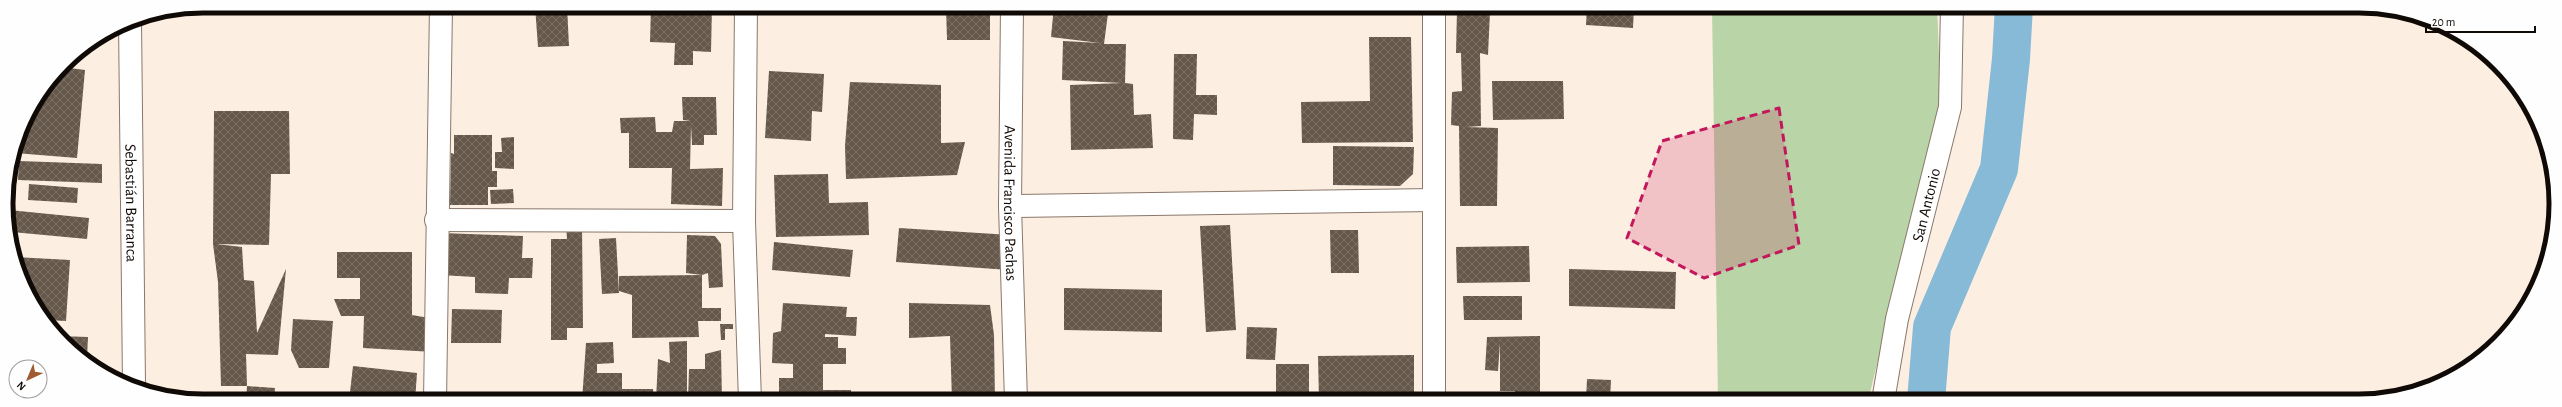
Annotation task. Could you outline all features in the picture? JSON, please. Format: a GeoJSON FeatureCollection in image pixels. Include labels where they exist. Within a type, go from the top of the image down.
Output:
{"type":"FeatureCollection","features":[{"type":"Feature","properties":{"kind":"street"},"geometry":{"type":"LineString","coordinates":[[435,394],[438,319],[436,220],[441,13]]}},
{"type":"Feature","properties":{"kind":"street"},"geometry":{"type":"LineString","coordinates":[[746,13],[744,221],[750,394]]}},
{"type":"Feature","properties":{"kind":"street","name":"Avenida Francisco Pachas"},"geometry":{"type":"LineString","coordinates":[[1012,13],[1010,206],[1016,394]]}},
{"type":"Feature","properties":{"kind":"street"},"geometry":{"type":"LineString","coordinates":[[1434,13],[1434,394]]}},
{"type":"Feature","properties":{"kind":"street","name":"San Antonio"},"geometry":{"type":"LineString","coordinates":[[1884,394],[1897,319],[1950,107],[1952,13]]}},
{"type":"Feature","properties":{"kind":"street","name":"Sebastián Barranca"},"geometry":{"type":"LineString","coordinates":[[130,28],[134,380]]}},
{"type":"Feature","properties":{"kind":"street"},"geometry":{"type":"LineString","coordinates":[[1010,206],[1434,200]]}},
{"type":"Feature","properties":{"kind":"street"},"geometry":{"type":"LineString","coordinates":[[436,220],[744,221]]}},
{"type":"Feature","properties":{"kind":"highlighted area"},"geometry":{"type":"Polygon","coordinates":[[[1779,108],[1799,245],[1704,278],[1627,238],[1662,141],[1779,108]]]}},
{"type":"Feature","properties":{"kind":"green space"},"geometry":{"type":"Polygon","coordinates":[[[1712,13],[1937,13],[1941,103],[1870,394],[1718,394],[1712,13]]]}},
{"type":"Feature","properties":{"kind":"building"},"geometry":{"type":"Polygon","coordinates":[[[536,13],[567,13],[569,46],[538,47],[536,13]]]}},
{"type":"Feature","properties":{"kind":"building"},"geometry":{"type":"Polygon","coordinates":[[[651,13],[712,13],[711,52],[693,51],[693,65],[674,65],[675,43],[650,42],[651,13]]]}},
{"type":"Feature","properties":{"kind":"building"},"geometry":{"type":"Polygon","coordinates":[[[946,13],[990,13],[990,40],[947,40],[946,13]]]}},
{"type":"Feature","properties":{"kind":"building"},"geometry":{"type":"Polygon","coordinates":[[[1053,13],[1108,13],[1104,44],[1126,44],[1125,83],[1133,84],[1134,115],[1151,114],[1153,148],[1071,150],[1070,85],[1122,83],[1062,80],[1063,41],[1100,43],[1051,37],[1053,13]]]}},
{"type":"Feature","properties":{"kind":"building"},"geometry":{"type":"Polygon","coordinates":[[[1457,13],[1490,13],[1488,55],[1480,53],[1481,126],[1466,127],[1498,128],[1497,206],[1460,206],[1459,126],[1451,125],[1452,92],[1462,91],[1461,53],[1456,53],[1457,13]]]}},
{"type":"Feature","properties":{"kind":"building"},"geometry":{"type":"Polygon","coordinates":[[[1587,13],[1634,13],[1633,28],[1586,25],[1587,13]]]}},
{"type":"Feature","properties":{"kind":"building"},"geometry":{"type":"Polygon","coordinates":[[[1369,37],[1411,37],[1413,142],[1302,143],[1301,102],[1370,101],[1369,37]]]}},
{"type":"Feature","properties":{"kind":"building"},"geometry":{"type":"Polygon","coordinates":[[[1174,54],[1197,54],[1196,95],[1217,95],[1217,115],[1194,114],[1193,140],[1173,139],[1174,54]]]}},
{"type":"Feature","properties":{"kind":"building"},"geometry":{"type":"Polygon","coordinates":[[[70,68],[85,70],[77,158],[19,153],[39,108],[52,88],[70,68]]]}},
{"type":"Feature","properties":{"kind":"building"},"geometry":{"type":"Polygon","coordinates":[[[769,71],[824,74],[822,112],[812,111],[811,141],[765,138],[769,71]]]}},
{"type":"Feature","properties":{"kind":"building"},"geometry":{"type":"Polygon","coordinates":[[[1492,81],[1563,81],[1564,119],[1493,120],[1492,81]]]}},
{"type":"Feature","properties":{"kind":"building"},"geometry":{"type":"Polygon","coordinates":[[[850,82],[941,85],[941,143],[965,142],[957,175],[846,179],[845,146],[850,82]]]}},
{"type":"Feature","properties":{"kind":"building"},"geometry":{"type":"Polygon","coordinates":[[[682,97],[716,97],[717,135],[704,135],[704,145],[692,145],[691,125],[690,169],[723,168],[722,206],[671,204],[672,168],[629,168],[629,133],[621,133],[620,118],[655,117],[656,132],[672,132],[674,121],[691,121],[683,120],[682,97]]]}},
{"type":"Feature","properties":{"kind":"building"},"geometry":{"type":"Polygon","coordinates":[[[214,111],[289,111],[290,174],[271,174],[269,245],[216,244],[242,247],[244,280],[254,281],[257,333],[286,269],[278,355],[246,354],[247,386],[221,386],[218,282],[213,244],[214,111]]]}},
{"type":"Feature","properties":{"kind":"building"},"geometry":{"type":"Polygon","coordinates":[[[454,135],[492,135],[492,171],[497,171],[497,187],[488,187],[488,205],[450,205],[451,153],[454,154],[454,135]]]}},
{"type":"Feature","properties":{"kind":"building"},"geometry":{"type":"Polygon","coordinates":[[[514,137],[514,169],[495,168],[495,152],[502,152],[501,138],[514,137]]]}},
{"type":"Feature","properties":{"kind":"building"},"geometry":{"type":"Polygon","coordinates":[[[1333,146],[1414,147],[1413,174],[1400,186],[1333,185],[1333,146]]]}},
{"type":"Feature","properties":{"kind":"building"},"geometry":{"type":"Polygon","coordinates":[[[19,161],[102,164],[102,183],[18,180],[19,161]]]}},
{"type":"Feature","properties":{"kind":"building"},"geometry":{"type":"Polygon","coordinates":[[[828,174],[829,203],[868,202],[869,235],[776,237],[774,175],[828,174]]]}},
{"type":"Feature","properties":{"kind":"building"},"geometry":{"type":"Polygon","coordinates":[[[29,184],[78,188],[77,203],[28,200],[29,184]]]}},
{"type":"Feature","properties":{"kind":"building"},"geometry":{"type":"Polygon","coordinates":[[[513,189],[514,203],[491,204],[490,190],[513,189]]]}},
{"type":"Feature","properties":{"kind":"building"},"geometry":{"type":"Polygon","coordinates":[[[13,210],[89,218],[87,239],[16,232],[13,210]]]}},
{"type":"Feature","properties":{"kind":"building"},"geometry":{"type":"Polygon","coordinates":[[[566,224],[582,224],[583,328],[567,328],[567,340],[551,340],[551,239],[567,239],[566,224]]]}},
{"type":"Feature","properties":{"kind":"building"},"geometry":{"type":"Polygon","coordinates":[[[1230,225],[1236,330],[1206,332],[1200,226],[1230,225]]]}},
{"type":"Feature","properties":{"kind":"building"},"geometry":{"type":"Polygon","coordinates":[[[899,228],[1011,235],[1009,270],[896,262],[899,228]]]}},
{"type":"Feature","properties":{"kind":"building"},"geometry":{"type":"Polygon","coordinates":[[[1330,230],[1358,230],[1359,273],[1331,273],[1330,230]]]}},
{"type":"Feature","properties":{"kind":"building"},"geometry":{"type":"Polygon","coordinates":[[[441,233],[523,236],[522,258],[533,258],[532,278],[509,278],[508,294],[475,293],[475,277],[440,275],[441,233]]]}},
{"type":"Feature","properties":{"kind":"building"},"geometry":{"type":"Polygon","coordinates":[[[687,235],[715,236],[721,244],[723,287],[709,288],[708,273],[702,275],[686,273],[687,235]]]}},
{"type":"Feature","properties":{"kind":"building"},"geometry":{"type":"Polygon","coordinates":[[[616,238],[619,293],[602,294],[599,239],[616,238]]]}},
{"type":"Feature","properties":{"kind":"building"},"geometry":{"type":"Polygon","coordinates":[[[774,242],[853,250],[850,277],[772,270],[774,242]]]}},
{"type":"Feature","properties":{"kind":"building"},"geometry":{"type":"Polygon","coordinates":[[[1529,246],[1530,282],[1457,283],[1456,247],[1529,246]]]}},
{"type":"Feature","properties":{"kind":"building"},"geometry":{"type":"Polygon","coordinates":[[[337,252],[412,252],[412,315],[435,319],[434,352],[363,348],[364,316],[341,316],[334,299],[360,299],[360,278],[337,278],[337,252]]]}},
{"type":"Feature","properties":{"kind":"building"},"geometry":{"type":"Polygon","coordinates":[[[20,257],[70,260],[66,321],[52,319],[33,288],[20,257]]]}},
{"type":"Feature","properties":{"kind":"building"},"geometry":{"type":"Polygon","coordinates":[[[1569,269],[1676,272],[1675,309],[1569,306],[1569,269]]]}},
{"type":"Feature","properties":{"kind":"building"},"geometry":{"type":"Polygon","coordinates":[[[702,275],[702,308],[721,308],[721,321],[698,321],[699,337],[632,338],[632,295],[619,291],[619,276],[702,275]]]}},
{"type":"Feature","properties":{"kind":"building"},"geometry":{"type":"Polygon","coordinates":[[[1064,288],[1162,290],[1162,332],[1064,330],[1064,288]]]}},
{"type":"Feature","properties":{"kind":"building"},"geometry":{"type":"Polygon","coordinates":[[[1463,296],[1522,296],[1522,320],[1464,320],[1463,296]]]}},
{"type":"Feature","properties":{"kind":"building"},"geometry":{"type":"Polygon","coordinates":[[[783,303],[847,307],[846,317],[857,317],[856,336],[825,334],[825,337],[838,337],[838,348],[846,348],[846,364],[823,364],[823,390],[851,390],[851,394],[794,394],[794,392],[779,392],[779,378],[793,378],[793,364],[772,363],[773,333],[781,331],[783,303]]]}},
{"type":"Feature","properties":{"kind":"building"},"geometry":{"type":"Polygon","coordinates":[[[909,303],[990,305],[994,335],[995,394],[952,394],[950,336],[909,338],[909,303]]]}},
{"type":"Feature","properties":{"kind":"building"},"geometry":{"type":"Polygon","coordinates":[[[452,309],[502,310],[501,343],[451,343],[452,309]]]}},
{"type":"Feature","properties":{"kind":"building"},"geometry":{"type":"Polygon","coordinates":[[[293,319],[333,321],[329,368],[299,368],[291,350],[293,319]]]}},
{"type":"Feature","properties":{"kind":"building"},"geometry":{"type":"Polygon","coordinates":[[[720,324],[733,324],[733,329],[725,329],[725,340],[721,340],[720,324]]]}},
{"type":"Feature","properties":{"kind":"building"},"geometry":{"type":"Polygon","coordinates":[[[1247,327],[1277,328],[1275,360],[1246,359],[1247,327]]]}},
{"type":"Feature","properties":{"kind":"building"},"geometry":{"type":"Polygon","coordinates":[[[67,336],[88,337],[87,354],[67,336]]]}},
{"type":"Feature","properties":{"kind":"building"},"geometry":{"type":"Polygon","coordinates":[[[1540,336],[1540,394],[1515,394],[1515,391],[1500,391],[1500,343],[1498,371],[1485,370],[1487,337],[1540,336]]]}},
{"type":"Feature","properties":{"kind":"building"},"geometry":{"type":"Polygon","coordinates":[[[687,341],[687,394],[656,394],[658,359],[670,363],[669,342],[687,341]]]}},
{"type":"Feature","properties":{"kind":"building"},"geometry":{"type":"Polygon","coordinates":[[[613,342],[614,363],[597,364],[597,373],[622,373],[622,389],[653,389],[653,394],[582,394],[586,343],[613,342]]]}},
{"type":"Feature","properties":{"kind":"building"},"geometry":{"type":"Polygon","coordinates":[[[721,350],[722,394],[688,394],[689,369],[705,369],[705,354],[721,350]]]}},
{"type":"Feature","properties":{"kind":"building"},"geometry":{"type":"Polygon","coordinates":[[[1414,355],[1414,394],[1319,394],[1318,356],[1414,355]]]}},
{"type":"Feature","properties":{"kind":"building"},"geometry":{"type":"Polygon","coordinates":[[[1276,364],[1309,364],[1309,394],[1276,394],[1276,364]]]}},
{"type":"Feature","properties":{"kind":"building"},"geometry":{"type":"Polygon","coordinates":[[[353,366],[417,373],[416,394],[350,394],[353,366]]]}},
{"type":"Feature","properties":{"kind":"building"},"geometry":{"type":"Polygon","coordinates":[[[1587,379],[1611,380],[1610,394],[1586,394],[1587,379]]]}},
{"type":"Feature","properties":{"kind":"building"},"geometry":{"type":"Polygon","coordinates":[[[247,386],[275,388],[275,394],[246,394],[247,386]]]}},
{"type":"Feature","properties":{"kind":"waterway"},"geometry":{"type":"LineString","coordinates":[[1927,394],[1932,327],[1999,169],[2011,59],[2014,13]]}}]}
